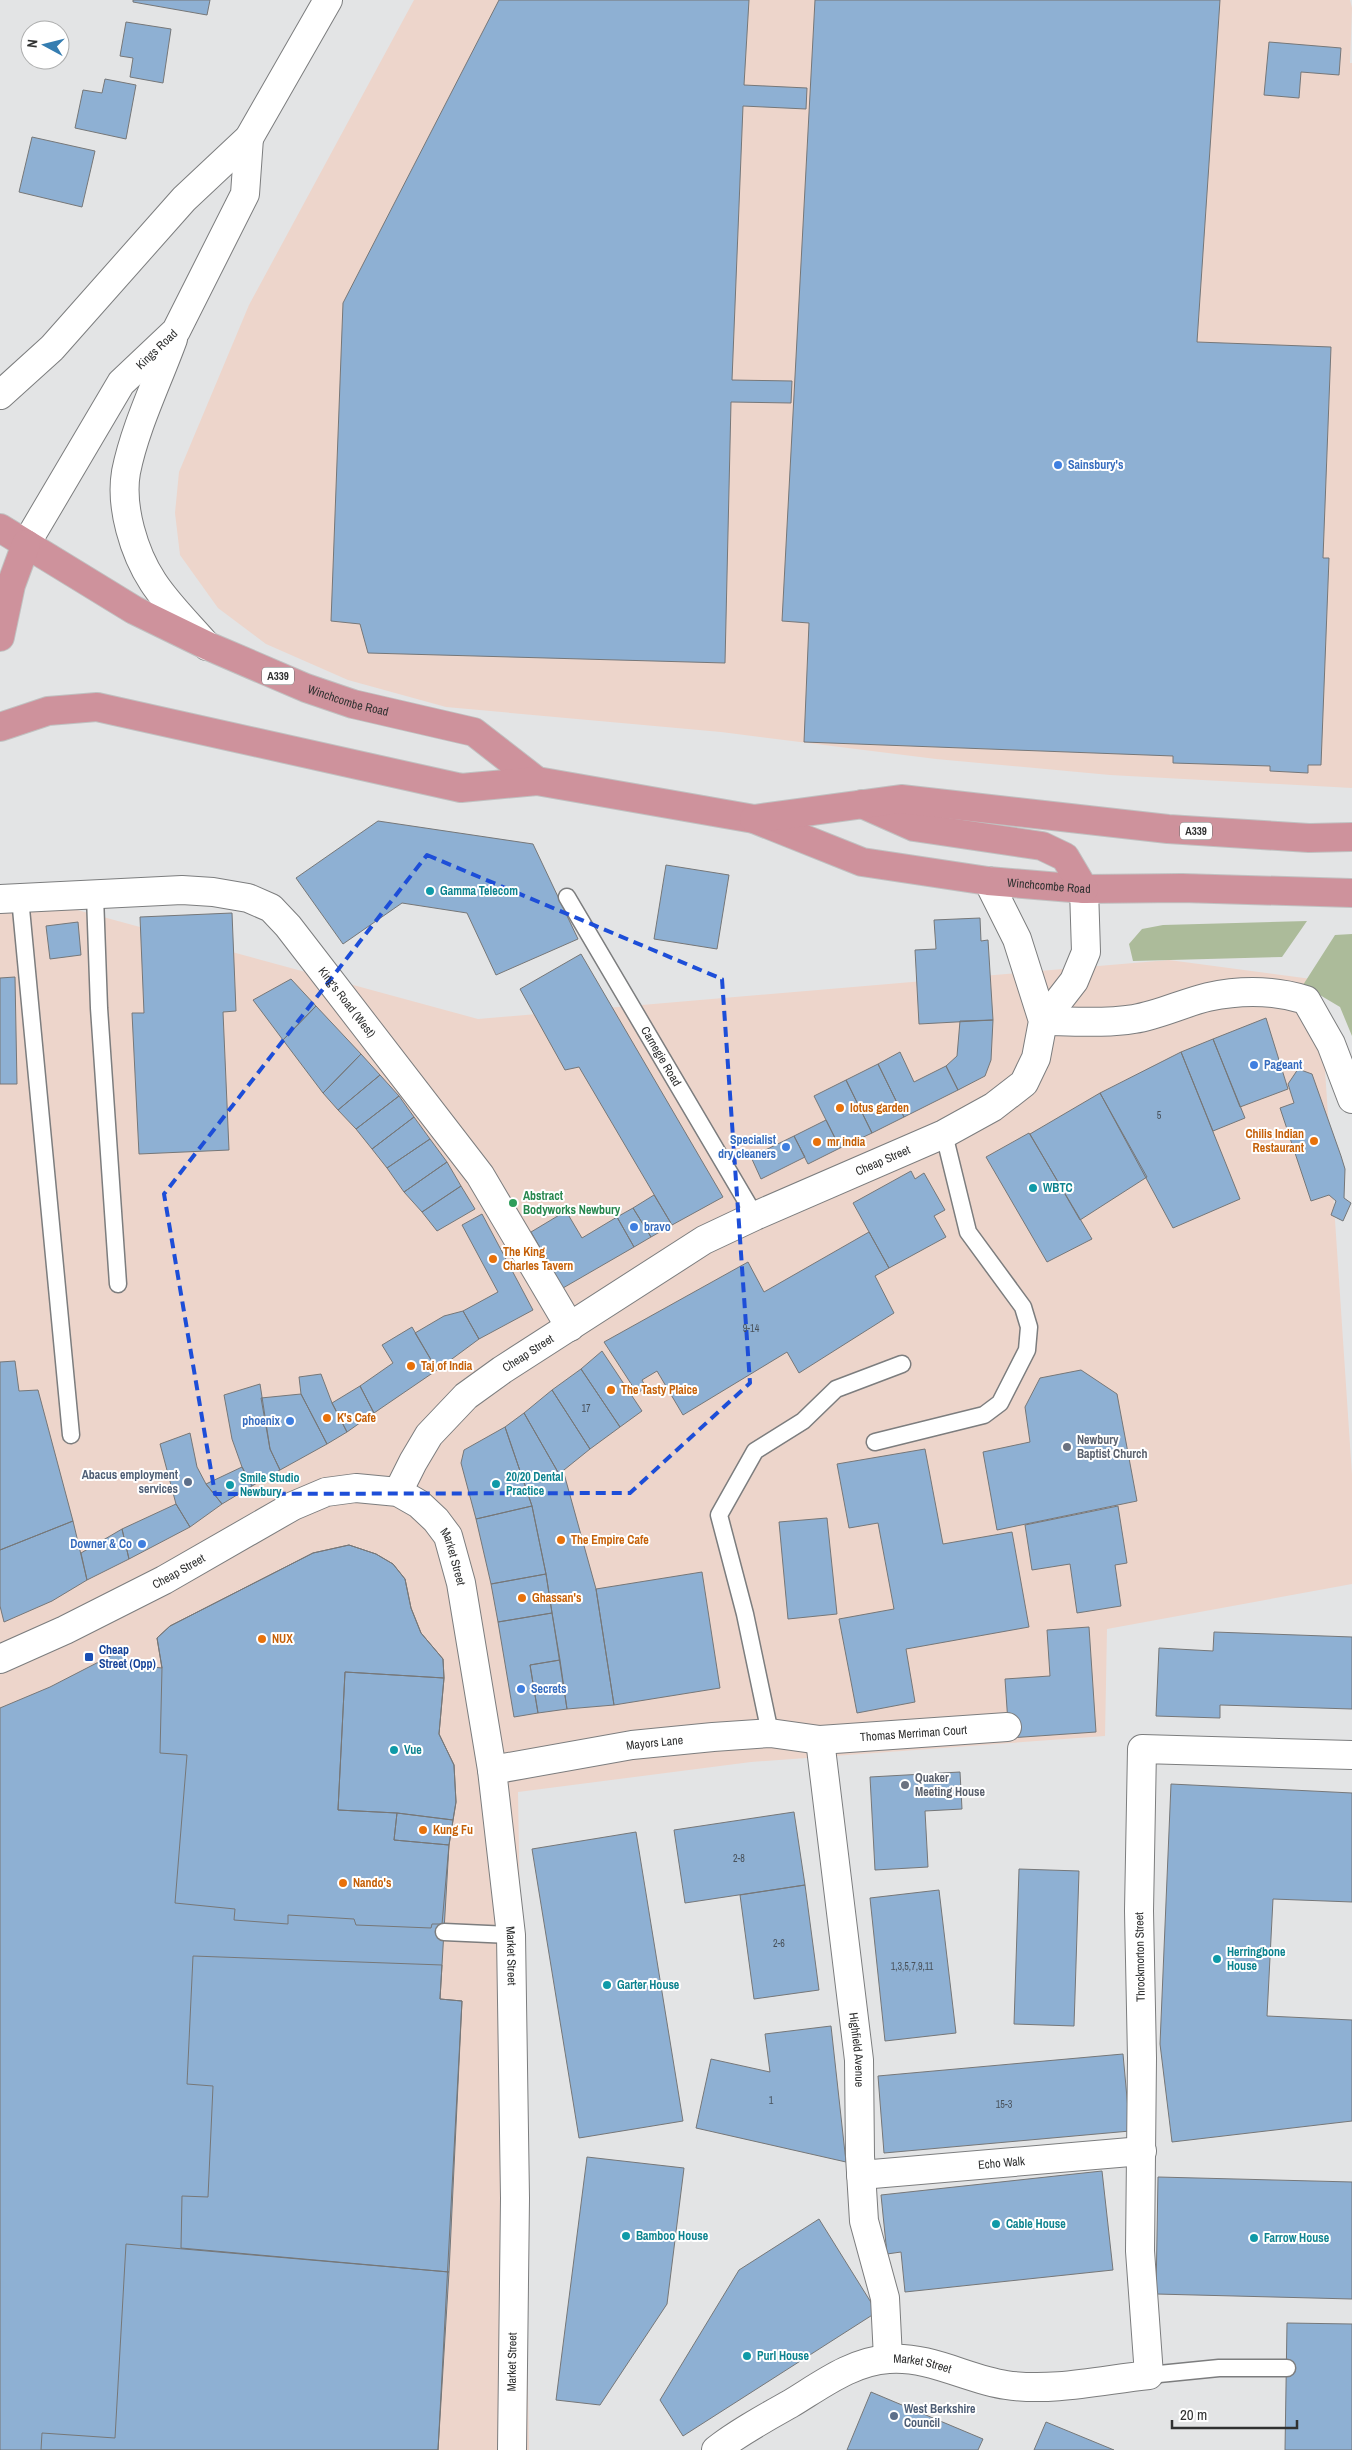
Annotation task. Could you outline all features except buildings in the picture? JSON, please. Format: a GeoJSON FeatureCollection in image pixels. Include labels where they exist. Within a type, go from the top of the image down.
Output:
{"type":"FeatureCollection","features":[{"type":"Feature","properties":{"kind":"highway","name":"Winchcombe Road"},"geometry":{"type":"LineString","coordinates":[[0,528],[134,610],[208,646],[306,688],[353,704],[474,732],[538,781]]}},
{"type":"Feature","properties":{"kind":"highway"},"geometry":{"type":"LineString","coordinates":[[0,637],[11,585],[26,544]]}},
{"type":"Feature","properties":{"kind":"highway","name":"Winchcombe Road"},"geometry":{"type":"LineString","coordinates":[[0,728],[48,711],[97,707],[460,788],[538,781],[754,819],[862,862],[988,881],[1084,888],[1182,888],[1352,893]]}},
{"type":"Feature","properties":{"kind":"highway","name":"Winchcombe Road"},"geometry":{"type":"LineString","coordinates":[[754,819],[901,799],[1168,829],[1309,838],[1352,837]]}},
{"type":"Feature","properties":{"kind":"highway"},"geometry":{"type":"LineString","coordinates":[[861,804],[914,827],[1042,846],[1065,857],[1084,888]]}},
{"type":"Feature","properties":{"kind":"street","name":"Kings Road"},"geometry":{"type":"LineString","coordinates":[[0,395],[52,348],[184,200],[250,138],[328,0]]}},
{"type":"Feature","properties":{"kind":"street","name":"Kings Road"},"geometry":{"type":"LineString","coordinates":[[26,544],[121,383],[176,331],[245,194],[250,138]]}},
{"type":"Feature","properties":{"kind":"street"},"geometry":{"type":"LineString","coordinates":[[176,331],[131,451],[126,474],[125,498],[130,528],[152,581],[208,646]]}},
{"type":"Feature","properties":{"kind":"street","name":"Cheap Street"},"geometry":{"type":"LineString","coordinates":[[988,881],[1017,938],[1043,1021]]}},
{"type":"Feature","properties":{"kind":"street","name":"Cheap Street"},"geometry":{"type":"LineString","coordinates":[[0,1659],[65,1630],[164,1580],[312,1496],[356,1488],[398,1492],[429,1435],[466,1396],[502,1370],[704,1240],[944,1134],[993,1108],[1024,1083],[1036,1058],[1043,1021],[1074,981],[1086,952],[1084,888]]}},
{"type":"Feature","properties":{"kind":"street","name":"King's Road (West)"},"geometry":{"type":"LineString","coordinates":[[10,899],[182,890],[214,892],[248,898],[271,908],[288,926],[480,1175],[570,1327]]}},
{"type":"Feature","properties":{"kind":"street"},"geometry":{"type":"LineString","coordinates":[[1043,1021],[1102,1022],[1136,1019],[1209,997],[1251,992],[1287,994],[1306,1000],[1331,1044],[1352,1099]]}},
{"type":"Feature","properties":{"kind":"street","name":"Market Street"},"geometry":{"type":"LineString","coordinates":[[398,1492],[419,1504],[436,1520],[448,1536],[455,1556],[492,1770],[510,1935],[515,2198],[512,2450]]}},
{"type":"Feature","properties":{"kind":"street","name":"Thomas Merriman Court"},"geometry":{"type":"LineString","coordinates":[[820,1740],[1007,1727]]}},
{"type":"Feature","properties":{"kind":"street","name":"Mayors Lane"},"geometry":{"type":"LineString","coordinates":[[492,1770],[632,1744],[770,1733],[820,1740]]}},
{"type":"Feature","properties":{"kind":"street","name":"Highfield Avenue"},"geometry":{"type":"LineString","coordinates":[[820,1740],[859,2060],[861,2175],[864,2221],[885,2298],[888,2358]]}},
{"type":"Feature","properties":{"kind":"street","name":"Throckmorton Street"},"geometry":{"type":"LineString","coordinates":[[1149,2375],[1140,2251],[1142,2151],[1139,1911],[1142,1749],[1352,1755]]}},
{"type":"Feature","properties":{"kind":"street","name":"Echo Walk"},"geometry":{"type":"LineString","coordinates":[[861,2175],[1142,2151]]}},
{"type":"Feature","properties":{"kind":"street","name":"Market Street"},"geometry":{"type":"LineString","coordinates":[[716,2450],[751,2426],[846,2371],[888,2358],[917,2360],[982,2380],[1029,2387],[1061,2386],[1149,2375]]}},
{"type":"Feature","properties":{"kind":"lane"},"geometry":{"type":"LineString","coordinates":[[95,896],[99,1008],[118,1284]]}},
{"type":"Feature","properties":{"kind":"lane","name":"Carnegie Road"},"geometry":{"type":"LineString","coordinates":[[567,897],[755,1216]]}},
{"type":"Feature","properties":{"kind":"lane"},"geometry":{"type":"LineString","coordinates":[[10,899],[71,1435]]}},
{"type":"Feature","properties":{"kind":"lane"},"geometry":{"type":"LineString","coordinates":[[875,1442],[984,1415],[1000,1403],[1027,1350],[1029,1328],[1022,1306],[968,1232],[944,1134]]}},
{"type":"Feature","properties":{"kind":"lane"},"geometry":{"type":"LineString","coordinates":[[770,1733],[745,1614],[719,1516],[755,1451],[803,1421],[836,1388],[902,1364]]}},
{"type":"Feature","properties":{"kind":"lane"},"geometry":{"type":"LineString","coordinates":[[444,1932],[510,1935]]}},
{"type":"Feature","properties":{"kind":"lane"},"geometry":{"type":"LineString","coordinates":[[1149,2375],[1219,2368],[1286,2368]]}},
{"type":"Feature","properties":{"kind":"highlighted area"},"geometry":{"type":"Polygon","coordinates":[[[427,855],[722,979],[750,1383],[630,1493],[215,1494],[164,1194],[427,855]]]}},
{"type":"Feature","properties":{"kind":"shaded area","name":"Sainsbury's"},"geometry":{"type":"Polygon","coordinates":[[[414,0],[1350,0],[1352,8],[1350,63],[1352,63],[1352,788],[1110,775],[936,759],[721,732],[446,707],[348,680],[266,644],[218,608],[180,555],[175,513],[179,472],[249,305],[414,0]]]}},
{"type":"Feature","properties":{"kind":"shaded area"},"geometry":{"type":"Polygon","coordinates":[[[0,889],[478,1019],[1169,960],[1319,980],[1352,1475],[1352,1584],[1107,1629],[1105,1736],[751,1762],[518,1792],[529,2450],[0,2450],[0,889]]]}},
{"type":"Feature","properties":{"kind":"green space"},"geometry":{"type":"Polygon","coordinates":[[[1307,921],[1282,957],[1133,961],[1129,944],[1142,929],[1163,925],[1307,921]]]}},
{"type":"Feature","properties":{"kind":"green space"},"geometry":{"type":"Polygon","coordinates":[[[1352,934],[1352,1036],[1340,1007],[1303,985],[1335,935],[1352,934]]]}},
{"type":"Feature","properties":{"kind":"place","name":"Sainsbury's"},"geometry":{"type":"Point","coordinates":[1058,465]}},
{"type":"Feature","properties":{"kind":"place","name":"Gamma Telecom"},"geometry":{"type":"Point","coordinates":[430,891]}},
{"type":"Feature","properties":{"kind":"place","name":"Pageant"},"geometry":{"type":"Point","coordinates":[1254,1065]}},
{"type":"Feature","properties":{"kind":"place","name":"lotus garden"},"geometry":{"type":"Point","coordinates":[840,1108]}},
{"type":"Feature","properties":{"kind":"place","name":"Chilis Indian Restaurant"},"geometry":{"type":"Point","coordinates":[1314,1141]}},
{"type":"Feature","properties":{"kind":"place","name":"mr india"},"geometry":{"type":"Point","coordinates":[817,1142]}},
{"type":"Feature","properties":{"kind":"place","name":"Specialist dry cleaners"},"geometry":{"type":"Point","coordinates":[786,1147]}},
{"type":"Feature","properties":{"kind":"place","name":"WBTC"},"geometry":{"type":"Point","coordinates":[1033,1188]}},
{"type":"Feature","properties":{"kind":"place","name":"Abstract Bodyworks Newbury"},"geometry":{"type":"Point","coordinates":[513,1203]}},
{"type":"Feature","properties":{"kind":"place","name":"bravo"},"geometry":{"type":"Point","coordinates":[634,1227]}},
{"type":"Feature","properties":{"kind":"place","name":"The King Charles Tavern"},"geometry":{"type":"Point","coordinates":[493,1259]}},
{"type":"Feature","properties":{"kind":"place","name":"Taj of India"},"geometry":{"type":"Point","coordinates":[411,1366]}},
{"type":"Feature","properties":{"kind":"place","name":"The Tasty Plaice"},"geometry":{"type":"Point","coordinates":[611,1390]}},
{"type":"Feature","properties":{"kind":"place","name":"K's Cafe"},"geometry":{"type":"Point","coordinates":[327,1418]}},
{"type":"Feature","properties":{"kind":"place","name":"phoenix"},"geometry":{"type":"Point","coordinates":[290,1421]}},
{"type":"Feature","properties":{"kind":"place","name":"Newbury Baptist Church"},"geometry":{"type":"Point","coordinates":[1067,1447]}},
{"type":"Feature","properties":{"kind":"place","name":"Abacus employment services"},"geometry":{"type":"Point","coordinates":[188,1482]}},
{"type":"Feature","properties":{"kind":"place","name":"20/20 Dental Practice"},"geometry":{"type":"Point","coordinates":[496,1484]}},
{"type":"Feature","properties":{"kind":"place","name":"Smile Studio Newbury"},"geometry":{"type":"Point","coordinates":[230,1485]}},
{"type":"Feature","properties":{"kind":"place","name":"The Empire Cafe"},"geometry":{"type":"Point","coordinates":[561,1540]}},
{"type":"Feature","properties":{"kind":"place","name":"Downer & Co"},"geometry":{"type":"Point","coordinates":[142,1544]}},
{"type":"Feature","properties":{"kind":"place","name":"Ghassan's"},"geometry":{"type":"Point","coordinates":[522,1598]}},
{"type":"Feature","properties":{"kind":"place","name":"NUX"},"geometry":{"type":"Point","coordinates":[262,1639]}},
{"type":"Feature","properties":{"kind":"place","name":"Cheap Street (Opp)"},"geometry":{"type":"Point","coordinates":[89,1657]}},
{"type":"Feature","properties":{"kind":"place","name":"Secrets"},"geometry":{"type":"Point","coordinates":[521,1689]}},
{"type":"Feature","properties":{"kind":"place","name":"Vue"},"geometry":{"type":"Point","coordinates":[394,1750]}},
{"type":"Feature","properties":{"kind":"place","name":"Quaker Meeting House"},"geometry":{"type":"Point","coordinates":[905,1785]}},
{"type":"Feature","properties":{"kind":"place","name":"Kung Fu"},"geometry":{"type":"Point","coordinates":[423,1830]}},
{"type":"Feature","properties":{"kind":"place","name":"Nando's"},"geometry":{"type":"Point","coordinates":[343,1883]}},
{"type":"Feature","properties":{"kind":"place","name":"Herringbone House"},"geometry":{"type":"Point","coordinates":[1217,1959]}},
{"type":"Feature","properties":{"kind":"place","name":"Garter House"},"geometry":{"type":"Point","coordinates":[607,1985]}},
{"type":"Feature","properties":{"kind":"place","name":"Cable House"},"geometry":{"type":"Point","coordinates":[996,2224]}},
{"type":"Feature","properties":{"kind":"place","name":"Bamboo House"},"geometry":{"type":"Point","coordinates":[626,2236]}},
{"type":"Feature","properties":{"kind":"place","name":"Farrow House"},"geometry":{"type":"Point","coordinates":[1254,2238]}},
{"type":"Feature","properties":{"kind":"place","name":"Purl House"},"geometry":{"type":"Point","coordinates":[747,2356]}},
{"type":"Feature","properties":{"kind":"place","name":"West Berkshire Council"},"geometry":{"type":"Point","coordinates":[894,2416]}}]}
